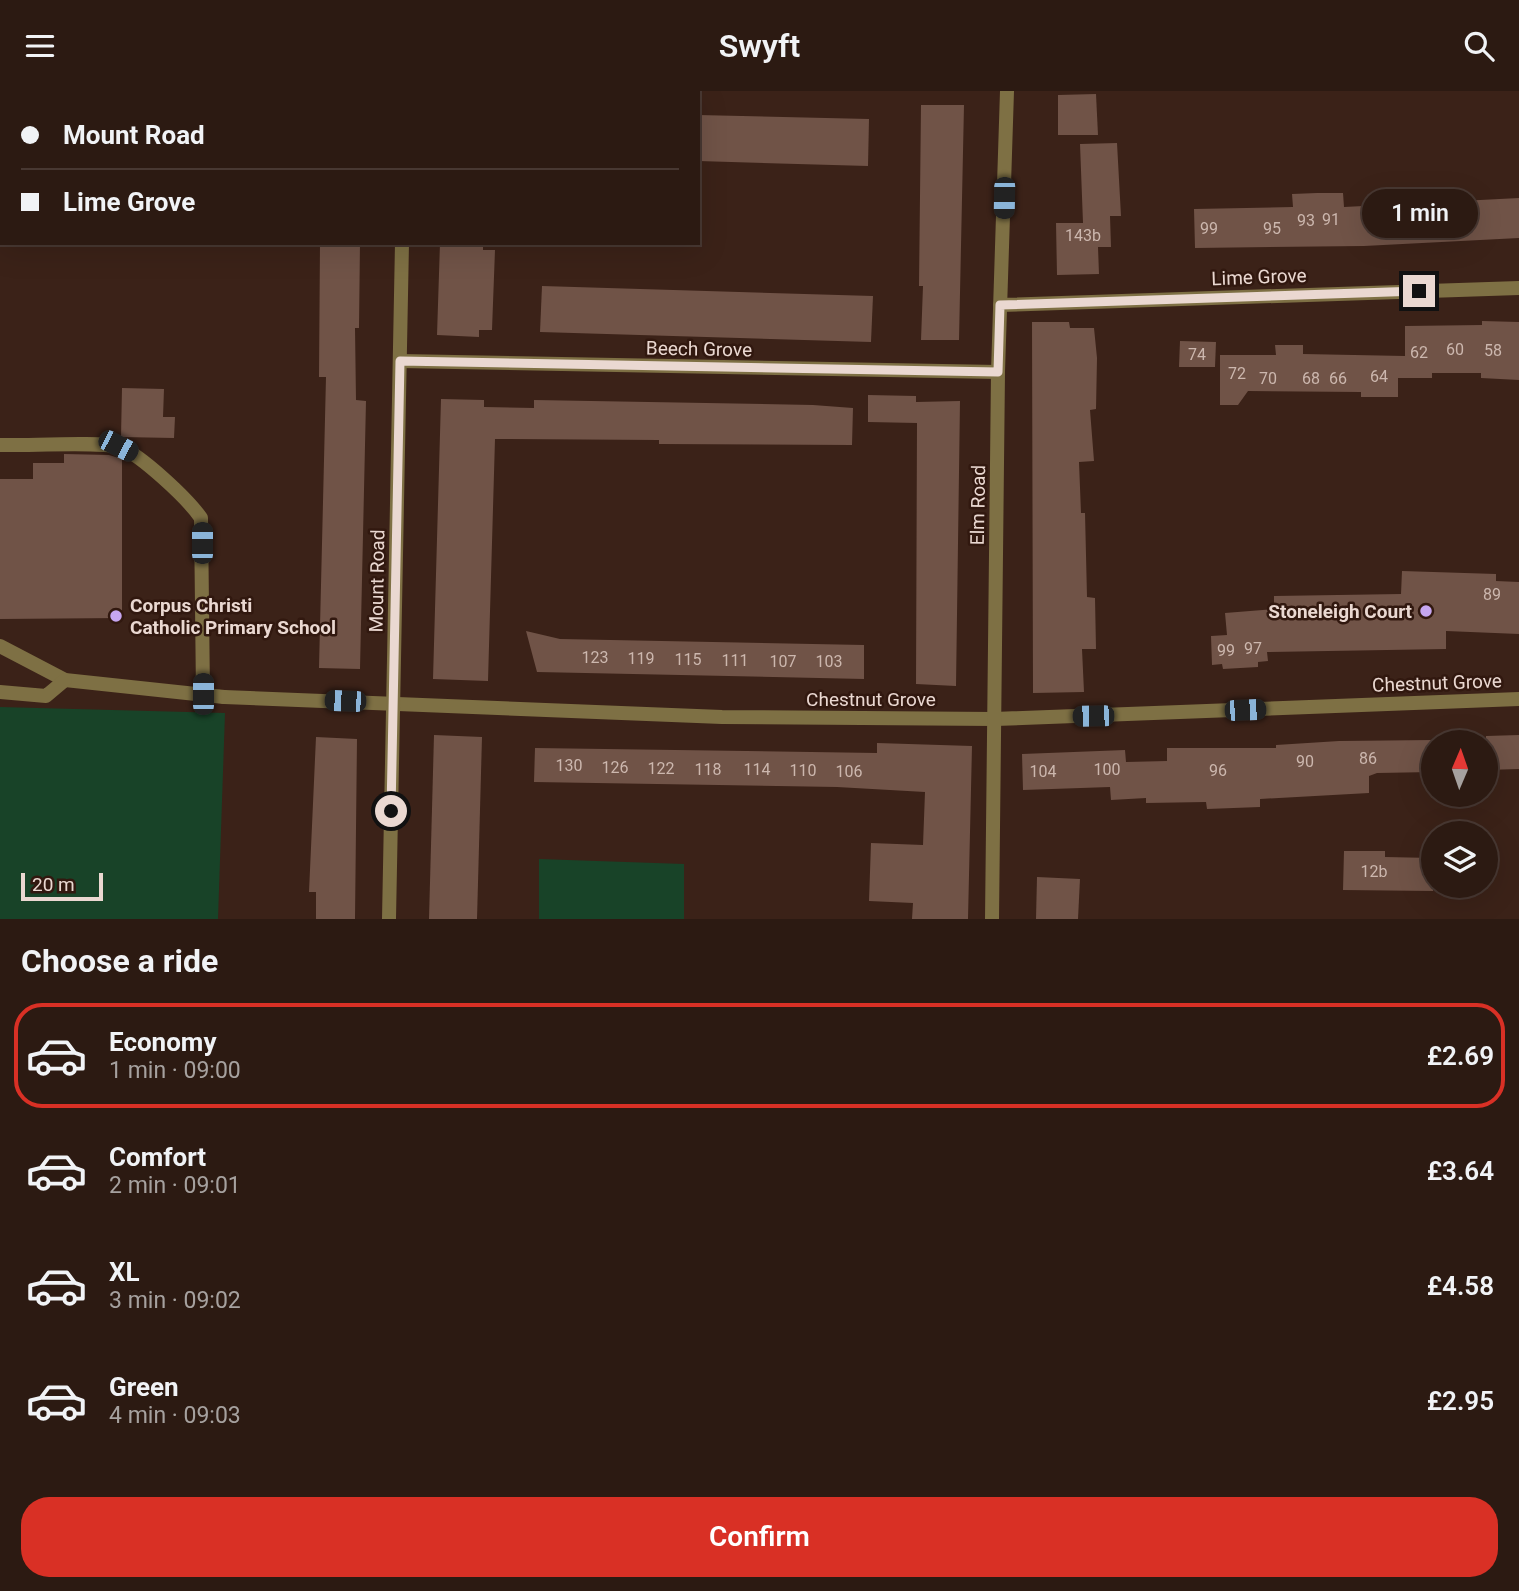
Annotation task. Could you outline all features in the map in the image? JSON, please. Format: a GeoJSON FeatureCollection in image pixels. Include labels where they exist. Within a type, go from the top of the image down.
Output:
{"type":"FeatureCollection","features":[{"type":"Feature","properties":{"kind":"street","name":"Elm Road"},"geometry":{"type":"LineString","coordinates":[[992,919],[998,372],[1007,91]]}},
{"type":"Feature","properties":{"kind":"street","name":"Mount Road"},"geometry":{"type":"LineString","coordinates":[[389,919],[402,245]]}},
{"type":"Feature","properties":{"kind":"street","name":"Lime Grove"},"geometry":{"type":"LineString","coordinates":[[1000,305],[1519,288]]}},
{"type":"Feature","properties":{"kind":"street","name":"Beech Grove"},"geometry":{"type":"LineString","coordinates":[[400,361],[998,372]]}},
{"type":"Feature","properties":{"kind":"street"},"geometry":{"type":"LineString","coordinates":[[0,445],[118,446],[143,459],[155,474],[189,500],[201,518],[203,694]]}},
{"type":"Feature","properties":{"kind":"street"},"geometry":{"type":"LineString","coordinates":[[0,646],[65,680],[47,696],[0,692]]}},
{"type":"Feature","properties":{"kind":"street","name":"Chestnut Grove"},"geometry":{"type":"LineString","coordinates":[[65,680],[224,697],[722,717],[995,719],[1519,699]]}},
{"type":"Feature","properties":{"kind":"green space"},"geometry":{"type":"Polygon","coordinates":[[[0,707],[225,713],[218,919],[0,919],[0,707]]]}},
{"type":"Feature","properties":{"kind":"green space"},"geometry":{"type":"Polygon","coordinates":[[[539,859],[684,864],[684,919],[539,919],[539,859]]]}},
{"type":"Feature","properties":{"kind":"building"},"geometry":{"type":"Polygon","coordinates":[[[1096,94],[1098,135],[1058,135],[1058,95],[1096,94]]]}},
{"type":"Feature","properties":{"kind":"building"},"geometry":{"type":"Polygon","coordinates":[[[921,105],[964,105],[959,340],[921,340],[921,105]]]}},
{"type":"Feature","properties":{"kind":"building"},"geometry":{"type":"Polygon","coordinates":[[[700,115],[869,119],[868,166],[700,161],[700,115]]]}},
{"type":"Feature","properties":{"kind":"building"},"geometry":{"type":"Polygon","coordinates":[[[1117,143],[1121,216],[1110,216],[1111,247],[1098,247],[1099,274],[1057,275],[1056,223],[1083,223],[1080,144],[1117,143]]]}},
{"type":"Feature","properties":{"kind":"building"},"geometry":{"type":"Polygon","coordinates":[[[1343,193],[1344,207],[1519,198],[1519,238],[1364,246],[1195,248],[1194,209],[1293,207],[1292,194],[1343,193]]]}},
{"type":"Feature","properties":{"kind":"building"},"geometry":{"type":"Polygon","coordinates":[[[320,245],[360,245],[359,328],[355,328],[356,400],[366,401],[360,669],[319,668],[326,377],[319,377],[320,245]]]}},
{"type":"Feature","properties":{"kind":"building"},"geometry":{"type":"Polygon","coordinates":[[[440,245],[483,245],[483,250],[495,250],[492,330],[479,330],[479,337],[437,335],[440,245]]]}},
{"type":"Feature","properties":{"kind":"building"},"geometry":{"type":"Polygon","coordinates":[[[542,286],[873,296],[871,342],[540,332],[542,286]]]}},
{"type":"Feature","properties":{"kind":"building"},"geometry":{"type":"Polygon","coordinates":[[[1482,321],[1519,322],[1519,380],[1481,378],[1481,373],[1432,373],[1432,378],[1398,378],[1398,397],[1361,397],[1361,392],[1248,391],[1238,405],[1220,405],[1220,355],[1276,355],[1275,345],[1303,345],[1303,354],[1405,356],[1405,326],[1482,325],[1482,321]]]}},
{"type":"Feature","properties":{"kind":"building"},"geometry":{"type":"Polygon","coordinates":[[[1032,322],[1069,322],[1070,328],[1094,328],[1097,358],[1096,409],[1090,410],[1094,461],[1079,462],[1081,513],[1085,513],[1087,597],[1095,598],[1096,649],[1082,649],[1084,692],[1033,693],[1032,322]]]}},
{"type":"Feature","properties":{"kind":"building"},"geometry":{"type":"Polygon","coordinates":[[[1180,341],[1216,342],[1215,367],[1179,367],[1180,341]]]}},
{"type":"Feature","properties":{"kind":"building"},"geometry":{"type":"Polygon","coordinates":[[[122,388],[164,389],[163,417],[175,417],[174,438],[121,437],[122,388]]]}},
{"type":"Feature","properties":{"kind":"building"},"geometry":{"type":"Polygon","coordinates":[[[868,395],[916,396],[916,402],[960,401],[956,686],[916,684],[917,423],[868,422],[868,395]]]}},
{"type":"Feature","properties":{"kind":"building"},"geometry":{"type":"Polygon","coordinates":[[[441,399],[484,400],[484,407],[534,408],[534,400],[853,408],[852,445],[659,444],[659,440],[495,439],[488,681],[433,679],[441,399]]]}},
{"type":"Feature","properties":{"kind":"building"},"geometry":{"type":"Polygon","coordinates":[[[64,454],[109,455],[122,459],[122,618],[0,619],[0,479],[33,479],[33,463],[64,463],[64,454]]]}},
{"type":"Feature","properties":{"kind":"building"},"geometry":{"type":"Polygon","coordinates":[[[1402,571],[1496,574],[1496,581],[1519,582],[1519,634],[1446,631],[1446,649],[1267,652],[1268,661],[1258,662],[1258,667],[1223,669],[1222,664],[1212,665],[1211,636],[1227,635],[1225,613],[1274,609],[1274,596],[1401,594],[1402,571]]]}},
{"type":"Feature","properties":{"kind":"building"},"geometry":{"type":"Polygon","coordinates":[[[526,631],[560,639],[864,645],[864,679],[537,672],[526,631]]]}},
{"type":"Feature","properties":{"kind":"building"},"geometry":{"type":"Polygon","coordinates":[[[434,735],[482,737],[477,919],[429,919],[434,735]]]}},
{"type":"Feature","properties":{"kind":"building"},"geometry":{"type":"Polygon","coordinates":[[[1519,735],[1519,769],[1498,770],[1498,736],[1519,735]]]}},
{"type":"Feature","properties":{"kind":"building"},"geometry":{"type":"Polygon","coordinates":[[[316,737],[357,739],[355,919],[316,919],[316,892],[309,892],[316,737]]]}},
{"type":"Feature","properties":{"kind":"building"},"geometry":{"type":"Polygon","coordinates":[[[1421,740],[1421,772],[1377,773],[1369,776],[1369,793],[1260,799],[1260,807],[1207,809],[1206,802],[1146,803],[1146,798],[1111,800],[1110,787],[1023,790],[1022,754],[1125,750],[1126,762],[1167,761],[1167,748],[1276,748],[1276,745],[1421,740]]]}},
{"type":"Feature","properties":{"kind":"building"},"geometry":{"type":"Polygon","coordinates":[[[877,743],[972,746],[968,919],[912,919],[913,903],[869,901],[871,843],[923,845],[925,792],[837,787],[534,782],[535,748],[877,753],[877,743]]]}},
{"type":"Feature","properties":{"kind":"building"},"geometry":{"type":"Polygon","coordinates":[[[1344,851],[1385,851],[1385,857],[1421,858],[1421,891],[1343,890],[1344,851]]]}},
{"type":"Feature","properties":{"kind":"building"},"geometry":{"type":"Polygon","coordinates":[[[1037,877],[1080,879],[1078,919],[1036,919],[1037,877]]]}},
{"type":"Feature","properties":{"kind":"place","name":"Stoneleigh Court"},"geometry":{"type":"Point","coordinates":[1426,611]}},
{"type":"Feature","properties":{"kind":"place","name":"Corpus Christi Catholic Primary School"},"geometry":{"type":"Point","coordinates":[116,616]}},
{"type":"Feature","properties":{"kind":"route"},"geometry":{"type":"LineString","coordinates":[[391,811],[400,361],[998,372],[1000,305],[1419,291]]}}]}
